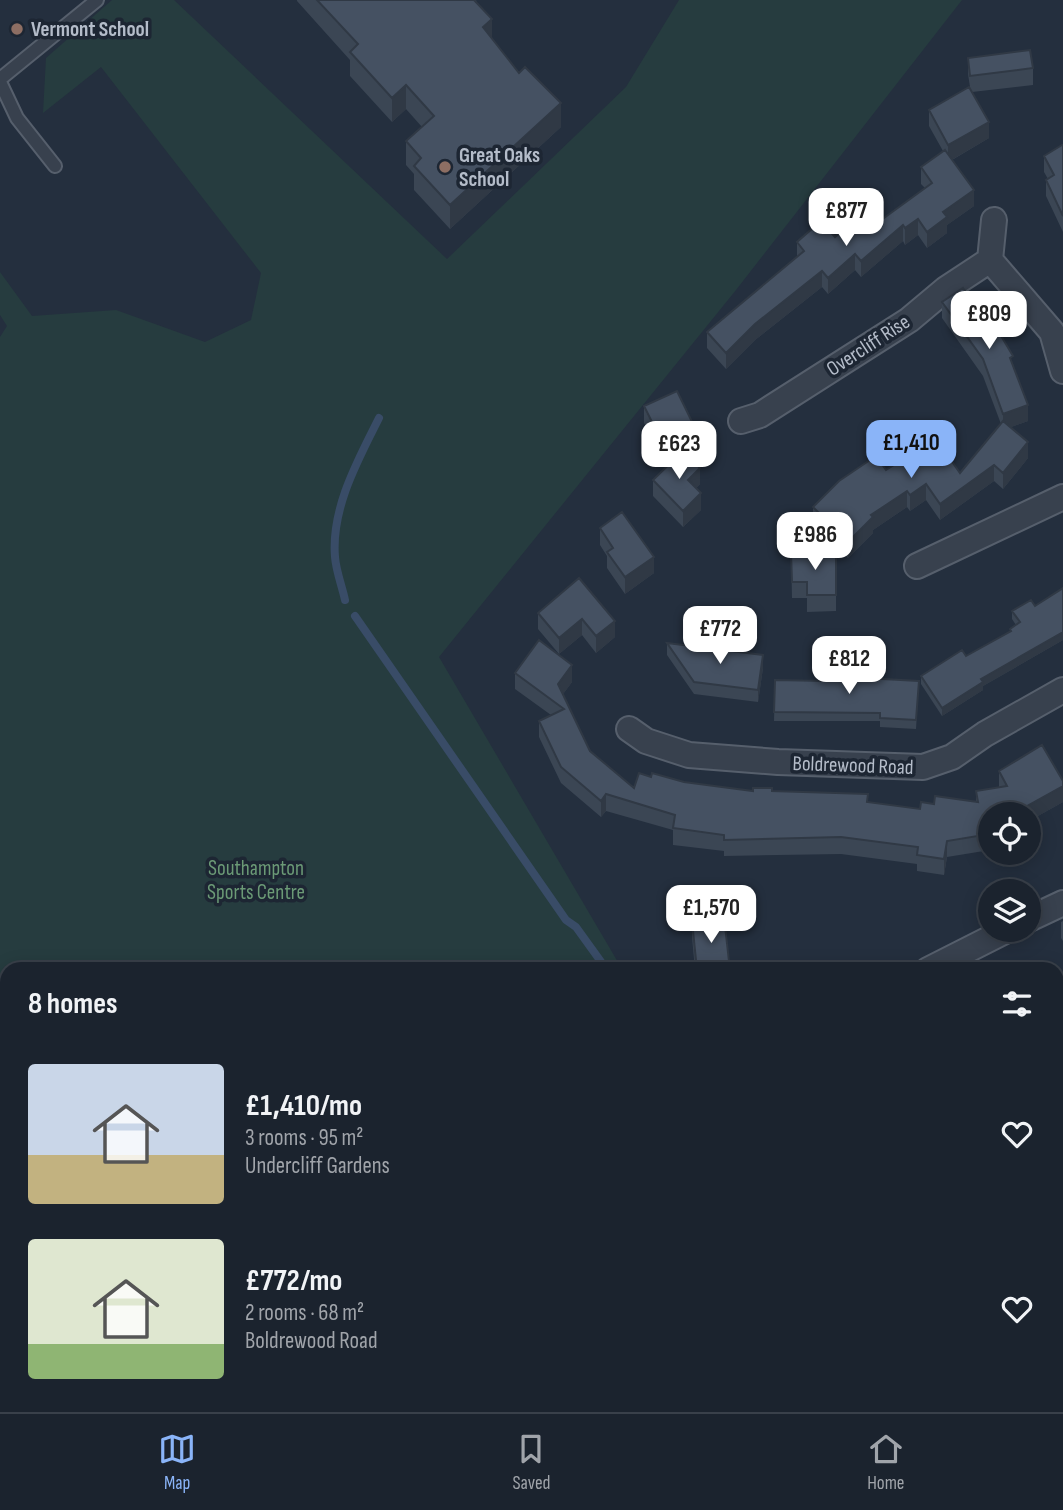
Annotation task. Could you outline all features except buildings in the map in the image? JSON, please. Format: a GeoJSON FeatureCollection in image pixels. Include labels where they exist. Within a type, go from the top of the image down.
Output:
{"type":"FeatureCollection","features":[{"type":"Feature","properties":{"kind":"street"},"geometry":{"type":"LineString","coordinates":[[994,220],[990,261],[1052,332],[1063,371]]}},
{"type":"Feature","properties":{"kind":"street","name":"Overcliff Rise"},"geometry":{"type":"LineString","coordinates":[[741,421],[760,415],[909,320],[946,289],[990,261]]}},
{"type":"Feature","properties":{"kind":"street"},"geometry":{"type":"LineString","coordinates":[[917,566],[1063,497]]}},
{"type":"Feature","properties":{"kind":"street","name":"Boldrewood Road"},"geometry":{"type":"LineString","coordinates":[[629,729],[646,741],[689,755],[778,762],[923,767],[952,758],[985,734],[1063,690]]}},
{"type":"Feature","properties":{"kind":"street"},"geometry":{"type":"LineString","coordinates":[[1041,913],[1063,903]]}},
{"type":"Feature","properties":{"kind":"street"},"geometry":{"type":"LineString","coordinates":[[944,962],[983,942]]}},
{"type":"Feature","properties":{"kind":"lane"},"geometry":{"type":"LineString","coordinates":[[55,166],[17,118],[0,81],[97,0]]}},
{"type":"Feature","properties":{"kind":"green space","name":"Southampton Sports Centre"},"geometry":{"type":"Polygon","coordinates":[[[112,0],[174,0],[447,259],[626,87],[679,0],[962,0],[736,290],[439,657],[618,962],[0,962],[0,337],[7,326],[0,315],[0,272],[32,316],[116,310],[205,342],[251,320],[261,273],[101,67],[43,113],[46,58],[112,0]]]}},
{"type":"Feature","properties":{"kind":"waterway"},"geometry":{"type":"LineString","coordinates":[[345,600],[335,557],[337,521],[348,485],[379,418]]}},
{"type":"Feature","properties":{"kind":"waterway"},"geometry":{"type":"LineString","coordinates":[[355,616],[566,920],[576,927],[601,962]]}},
{"type":"Feature","properties":{"kind":"place","name":"Vermont School"},"geometry":{"type":"Point","coordinates":[17,29]}},
{"type":"Feature","properties":{"kind":"place","name":"Great Oaks School"},"geometry":{"type":"Point","coordinates":[445,167]}}]}
